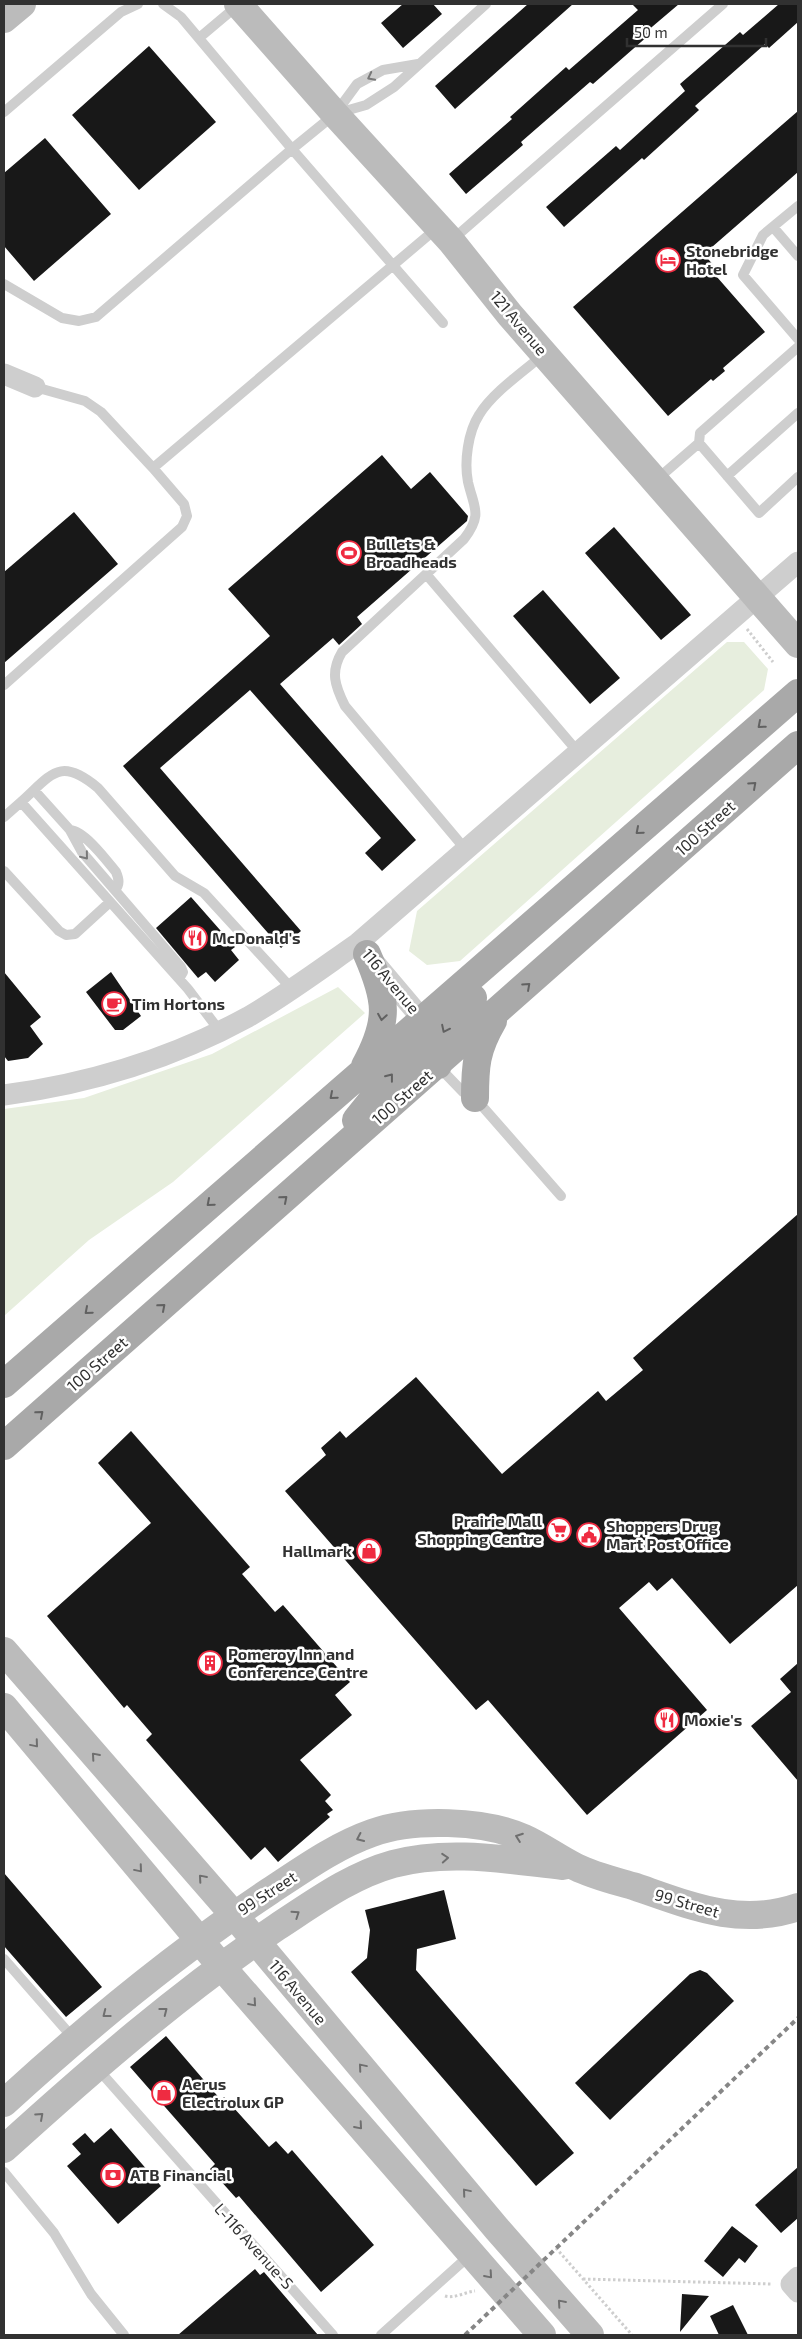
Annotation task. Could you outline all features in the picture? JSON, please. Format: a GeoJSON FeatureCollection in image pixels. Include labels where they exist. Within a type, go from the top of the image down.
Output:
{"type":"FeatureCollection","features":[{"type":"Feature","properties":{"kind":"main road"},"geometry":{"type":"LineString","coordinates":[[4,19],[22,4]]}},
{"type":"Feature","properties":{"kind":"main road","name":"121 Avenue"},"geometry":{"type":"LineString","coordinates":[[239,4],[334,114],[444,234],[544,354],[798,644]]}},
{"type":"Feature","properties":{"kind":"main road"},"geometry":{"type":"LineString","coordinates":[[8,1380],[798,693]]}},
{"type":"Feature","properties":{"kind":"main road","name":"100 Street"},"geometry":{"type":"LineString","coordinates":[[4,1446],[438,1065],[798,745]]}},
{"type":"Feature","properties":{"kind":"main road"},"geometry":{"type":"LineString","coordinates":[[438,1065],[440,1040],[449,1021],[558,901]]}},
{"type":"Feature","properties":{"kind":"main road"},"geometry":{"type":"LineString","coordinates":[[363,948],[382,991],[384,1004],[373,1052],[363,1070]]}},
{"type":"Feature","properties":{"kind":"main road"},"geometry":{"type":"LineString","coordinates":[[475,1098],[475,1078],[481,1043],[499,1011]]}},
{"type":"Feature","properties":{"kind":"main road"},"geometry":{"type":"LineString","coordinates":[[317,1171],[414,1048],[419,1039],[423,1020]]}},
{"type":"Feature","properties":{"kind":"main road","name":"116 Avenue"},"geometry":{"type":"LineString","coordinates":[[7,1652],[234,1915],[497,2229],[590,2335]]}},
{"type":"Feature","properties":{"kind":"main road"},"geometry":{"type":"LineString","coordinates":[[4,1706],[221,1966],[542,2335]]}},
{"type":"Feature","properties":{"kind":"main road","name":"99 Street"},"geometry":{"type":"LineString","coordinates":[[4,2103],[74,2039],[199,1940],[313,1863],[373,1832],[404,1826],[433,1824],[468,1825],[498,1830],[522,1838],[578,1868],[693,1907],[731,1915],[777,1914],[798,1907]]}},
{"type":"Feature","properties":{"kind":"main road","name":"99 Street"},"geometry":{"type":"LineString","coordinates":[[4,2149],[95,2066],[221,1966],[331,1891],[369,1872],[395,1863],[429,1859],[496,1856],[578,1868]]}},
{"type":"Feature","properties":{"kind":"main road"},"geometry":{"type":"LineString","coordinates":[[471,2254],[497,2229]]}},
{"type":"Feature","properties":{"kind":"street"},"geometry":{"type":"LineString","coordinates":[[4,374],[35,387]]}},
{"type":"Feature","properties":{"kind":"street"},"geometry":{"type":"LineString","coordinates":[[4,1095],[94,1079],[151,1060],[247,1017],[363,948],[466,850],[798,562]]}},
{"type":"Feature","properties":{"kind":"street","name":"116 Avenue"},"geometry":{"type":"LineString","coordinates":[[363,948],[423,1020]]}},
{"type":"Feature","properties":{"kind":"lane"},"geometry":{"type":"LineString","coordinates":[[4,112],[121,12],[138,4]]}},
{"type":"Feature","properties":{"kind":"lane"},"geometry":{"type":"LineString","coordinates":[[164,4],[181,17],[292,149],[443,323]]}},
{"type":"Feature","properties":{"kind":"lane"},"geometry":{"type":"LineString","coordinates":[[199,38],[239,4]]}},
{"type":"Feature","properties":{"kind":"lane"},"geometry":{"type":"LineString","coordinates":[[334,114],[366,105],[394,87],[486,4]]}},
{"type":"Feature","properties":{"kind":"lane"},"geometry":{"type":"LineString","coordinates":[[153,468],[393,264],[444,234],[723,4]]}},
{"type":"Feature","properties":{"kind":"lane"},"geometry":{"type":"LineString","coordinates":[[4,284],[62,318],[79,321],[96,316],[334,114],[356,84],[383,70],[418,64]]}},
{"type":"Feature","properties":{"kind":"lane"},"geometry":{"type":"LineString","coordinates":[[798,206],[764,235],[743,276],[798,339]]}},
{"type":"Feature","properties":{"kind":"lane"},"geometry":{"type":"LineString","coordinates":[[773,227],[798,256]]}},
{"type":"Feature","properties":{"kind":"lane"},"geometry":{"type":"LineString","coordinates":[[655,481],[699,443],[700,433],[798,347]]}},
{"type":"Feature","properties":{"kind":"lane"},"geometry":{"type":"LineString","coordinates":[[466,850],[345,706],[334,681],[336,662],[342,652],[464,539],[474,527],[476,507],[468,482],[466,466],[472,432],[478,415],[486,405],[544,354]]}},
{"type":"Feature","properties":{"kind":"lane"},"geometry":{"type":"LineString","coordinates":[[4,685],[182,527],[187,516],[184,504],[101,412],[85,401],[35,387]]}},
{"type":"Feature","properties":{"kind":"lane"},"geometry":{"type":"LineString","coordinates":[[727,476],[798,413]]}},
{"type":"Feature","properties":{"kind":"lane"},"geometry":{"type":"LineString","coordinates":[[699,443],[759,512],[798,477]]}},
{"type":"Feature","properties":{"kind":"lane"},"geometry":{"type":"LineString","coordinates":[[426,574],[578,752]]}},
{"type":"Feature","properties":{"kind":"lane"},"geometry":{"type":"LineString","coordinates":[[4,817],[54,773],[63,770],[84,776],[98,788],[175,876],[204,893],[292,989]]}},
{"type":"Feature","properties":{"kind":"lane"},"geometry":{"type":"LineString","coordinates":[[34,790],[70,830],[82,852],[181,968],[183,972],[179,979]]}},
{"type":"Feature","properties":{"kind":"lane"},"geometry":{"type":"LineString","coordinates":[[21,802],[179,979],[219,1030]]}},
{"type":"Feature","properties":{"kind":"lane"},"geometry":{"type":"LineString","coordinates":[[4,871],[59,931],[66,936],[75,934],[110,902]]}},
{"type":"Feature","properties":{"kind":"lane"},"geometry":{"type":"LineString","coordinates":[[438,1065],[462,1092],[475,1098],[562,1196]]}},
{"type":"Feature","properties":{"kind":"lane"},"geometry":{"type":"LineString","coordinates":[[4,1959],[74,2039]]}},
{"type":"Feature","properties":{"kind":"lane","name":"L-116 Avenue-S"},"geometry":{"type":"LineString","coordinates":[[95,2066],[334,2335]]}},
{"type":"Feature","properties":{"kind":"lane"},"geometry":{"type":"LineString","coordinates":[[4,2172],[54,2233],[91,2294],[124,2335]]}},
{"type":"Feature","properties":{"kind":"lane"},"geometry":{"type":"LineString","coordinates":[[381,2335],[471,2254]]}},
{"type":"Feature","properties":{"kind":"path"},"geometry":{"type":"LineString","coordinates":[[745,627],[773,662]]}},
{"type":"Feature","properties":{"kind":"path"},"geometry":{"type":"LineString","coordinates":[[556,2248],[632,2335]]}},
{"type":"Feature","properties":{"kind":"path"},"geometry":{"type":"LineString","coordinates":[[583,2279],[796,2284]]}},
{"type":"Feature","properties":{"kind":"path"},"geometry":{"type":"LineString","coordinates":[[431,2291],[450,2298],[466,2292],[480,2291]]}},
{"type":"Feature","properties":{"kind":"green space"},"geometry":{"type":"Polygon","coordinates":[[[727,642],[744,642],[768,669],[764,690],[460,961],[427,965],[409,951],[417,911],[727,642]]]}},
{"type":"Feature","properties":{"kind":"green space"},"geometry":{"type":"Polygon","coordinates":[[[338,987],[365,1013],[173,1182],[89,1240],[4,1316],[4,1109],[84,1098],[212,1054],[338,987]]]}},
{"type":"Feature","properties":{"kind":"building"},"geometry":{"type":"Polygon","coordinates":[[[403,4],[433,4],[442,14],[403,48],[381,23],[403,4]]]}},
{"type":"Feature","properties":{"kind":"building"},"geometry":{"type":"Polygon","coordinates":[[[528,4],[573,4],[455,109],[435,86],[528,4]]]}},
{"type":"Feature","properties":{"kind":"building"},"geometry":{"type":"Polygon","coordinates":[[[632,4],[679,4],[646,32],[649,35],[593,84],[590,82],[521,142],[523,145],[466,194],[449,174],[512,119],[510,117],[566,67],[569,70],[638,10],[632,4]]]}},
{"type":"Feature","properties":{"kind":"building"},"geometry":{"type":"Polygon","coordinates":[[[779,4],[798,4],[798,22],[769,48],[765,44],[695,106],[699,110],[644,160],[642,158],[564,227],[546,207],[616,146],[620,150],[685,91],[680,84],[740,32],[743,35],[779,4]]]}},
{"type":"Feature","properties":{"kind":"building"},"geometry":{"type":"Polygon","coordinates":[[[149,46],[216,122],[139,190],[72,115],[149,46]]]}},
{"type":"Feature","properties":{"kind":"building","name":"Stonebridge Hotel"},"geometry":{"type":"Polygon","coordinates":[[[798,111],[798,172],[704,254],[714,266],[710,269],[765,332],[723,368],[725,371],[713,381],[711,379],[668,416],[573,307],[798,111]]]}},
{"type":"Feature","properties":{"kind":"building"},"geometry":{"type":"Polygon","coordinates":[[[45,138],[111,214],[34,281],[4,246],[4,173],[45,138]]]}},
{"type":"Feature","properties":{"kind":"building"},"geometry":{"type":"Polygon","coordinates":[[[382,455],[411,489],[430,472],[468,516],[467,521],[357,617],[362,624],[339,645],[333,638],[280,684],[416,840],[382,871],[365,853],[381,838],[250,690],[160,768],[301,931],[281,948],[123,766],[270,636],[228,589],[382,455]]]}},
{"type":"Feature","properties":{"kind":"building"},"geometry":{"type":"Polygon","coordinates":[[[74,512],[118,564],[4,663],[4,572],[74,512]]]}},
{"type":"Feature","properties":{"kind":"building"},"geometry":{"type":"Polygon","coordinates":[[[614,527],[691,615],[661,640],[585,553],[614,527]]]}},
{"type":"Feature","properties":{"kind":"building"},"geometry":{"type":"Polygon","coordinates":[[[543,590],[620,678],[590,704],[513,616],[543,590]]]}},
{"type":"Feature","properties":{"kind":"building","name":"McDonald's"},"geometry":{"type":"Polygon","coordinates":[[[191,897],[235,947],[231,950],[239,960],[215,982],[206,972],[198,978],[156,928],[191,897]]]}},
{"type":"Feature","properties":{"kind":"building"},"geometry":{"type":"Polygon","coordinates":[[[4,972],[41,1017],[30,1026],[43,1044],[28,1058],[8,1061],[4,1056],[4,972]]]}},
{"type":"Feature","properties":{"kind":"building","name":"Tim Hortons"},"geometry":{"type":"Polygon","coordinates":[[[111,972],[141,1016],[123,1030],[115,1030],[86,992],[111,972]]]}},
{"type":"Feature","properties":{"kind":"building","name":"Prairie Mall Shopping Centre"},"geometry":{"type":"Polygon","coordinates":[[[798,1214],[798,1585],[730,1644],[672,1578],[657,1591],[649,1582],[619,1608],[707,1710],[587,1815],[488,1700],[476,1710],[285,1491],[326,1455],[321,1448],[340,1431],[346,1438],[416,1377],[502,1474],[598,1391],[606,1401],[643,1370],[633,1358],[798,1214]]]}},
{"type":"Feature","properties":{"kind":"building","name":"Pomeroy Inn and Conference Centre"},"geometry":{"type":"Polygon","coordinates":[[[131,1431],[250,1567],[242,1574],[275,1612],[283,1605],[350,1682],[335,1695],[352,1715],[300,1760],[331,1795],[325,1801],[333,1810],[327,1814],[330,1817],[278,1862],[265,1847],[251,1860],[146,1740],[152,1734],[127,1705],[124,1708],[47,1616],[151,1523],[98,1463],[131,1431]]]}},
{"type":"Feature","properties":{"kind":"building"},"geometry":{"type":"Polygon","coordinates":[[[798,1663],[798,1781],[751,1726],[791,1692],[780,1679],[798,1663]]]}},
{"type":"Feature","properties":{"kind":"building"},"geometry":{"type":"Polygon","coordinates":[[[4,1873],[102,1987],[66,2017],[4,1946],[4,1873]]]}},
{"type":"Feature","properties":{"kind":"building"},"geometry":{"type":"Polygon","coordinates":[[[444,1890],[456,1939],[417,1949],[416,1970],[574,2153],[536,2186],[351,1972],[367,1958],[370,1930],[365,1910],[444,1890]]]}},
{"type":"Feature","properties":{"kind":"building"},"geometry":{"type":"Polygon","coordinates":[[[700,1970],[707,1973],[734,2001],[610,2120],[575,2083],[690,1974],[700,1970]]]}},
{"type":"Feature","properties":{"kind":"building"},"geometry":{"type":"Polygon","coordinates":[[[166,2036],[221,2100],[224,2097],[269,2147],[276,2141],[288,2154],[292,2150],[374,2245],[321,2292],[239,2196],[236,2198],[210,2169],[215,2164],[130,2067],[166,2036]]]}},
{"type":"Feature","properties":{"kind":"building","name":"ATB Financial"},"geometry":{"type":"Polygon","coordinates":[[[111,2128],[161,2186],[118,2224],[67,2166],[81,2154],[72,2144],[85,2133],[94,2143],[111,2128]]]}},
{"type":"Feature","properties":{"kind":"building"},"geometry":{"type":"Polygon","coordinates":[[[798,2167],[798,2218],[781,2233],[755,2205],[798,2167]]]}},
{"type":"Feature","properties":{"kind":"building"},"geometry":{"type":"Polygon","coordinates":[[[732,2226],[758,2246],[745,2263],[739,2258],[723,2277],[704,2261],[732,2226]]]}},
{"type":"Feature","properties":{"kind":"building"},"geometry":{"type":"Polygon","coordinates":[[[255,2269],[260,2275],[264,2272],[318,2335],[178,2335],[255,2269]]]}},
{"type":"Feature","properties":{"kind":"building"},"geometry":{"type":"Polygon","coordinates":[[[682,2294],[709,2296],[680,2332],[682,2294]]]}},
{"type":"Feature","properties":{"kind":"building"},"geometry":{"type":"Polygon","coordinates":[[[733,2305],[748,2335],[719,2335],[710,2316],[733,2305]]]}},
{"type":"Feature","properties":{"kind":"railway"},"geometry":{"type":"LineString","coordinates":[[465,2335],[798,2018]]}},
{"type":"Feature","properties":{"kind":"place","name":"Stonebridge Hotel"},"geometry":{"type":"Point","coordinates":[668,260]}},
{"type":"Feature","properties":{"kind":"place","name":"Bullets & Broadheads"},"geometry":{"type":"Point","coordinates":[349,553]}},
{"type":"Feature","properties":{"kind":"place","name":"McDonald's"},"geometry":{"type":"Point","coordinates":[195,938]}},
{"type":"Feature","properties":{"kind":"place","name":"Tim Hortons"},"geometry":{"type":"Point","coordinates":[114,1004]}},
{"type":"Feature","properties":{"kind":"place","name":"Prairie Mall Shopping Centre"},"geometry":{"type":"Point","coordinates":[559,1530]}},
{"type":"Feature","properties":{"kind":"place","name":"Shoppers Drug Mart Post Office"},"geometry":{"type":"Point","coordinates":[589,1535]}},
{"type":"Feature","properties":{"kind":"place","name":"Hallmark"},"geometry":{"type":"Point","coordinates":[369,1551]}},
{"type":"Feature","properties":{"kind":"place","name":"Pomeroy Inn and Conference Centre"},"geometry":{"type":"Point","coordinates":[210,1663]}},
{"type":"Feature","properties":{"kind":"place","name":"Moxie's"},"geometry":{"type":"Point","coordinates":[667,1720]}},
{"type":"Feature","properties":{"kind":"place","name":"Aerus Electrolux GP"},"geometry":{"type":"Point","coordinates":[164,2093]}},
{"type":"Feature","properties":{"kind":"place","name":"ATB Financial"},"geometry":{"type":"Point","coordinates":[113,2175]}}]}
